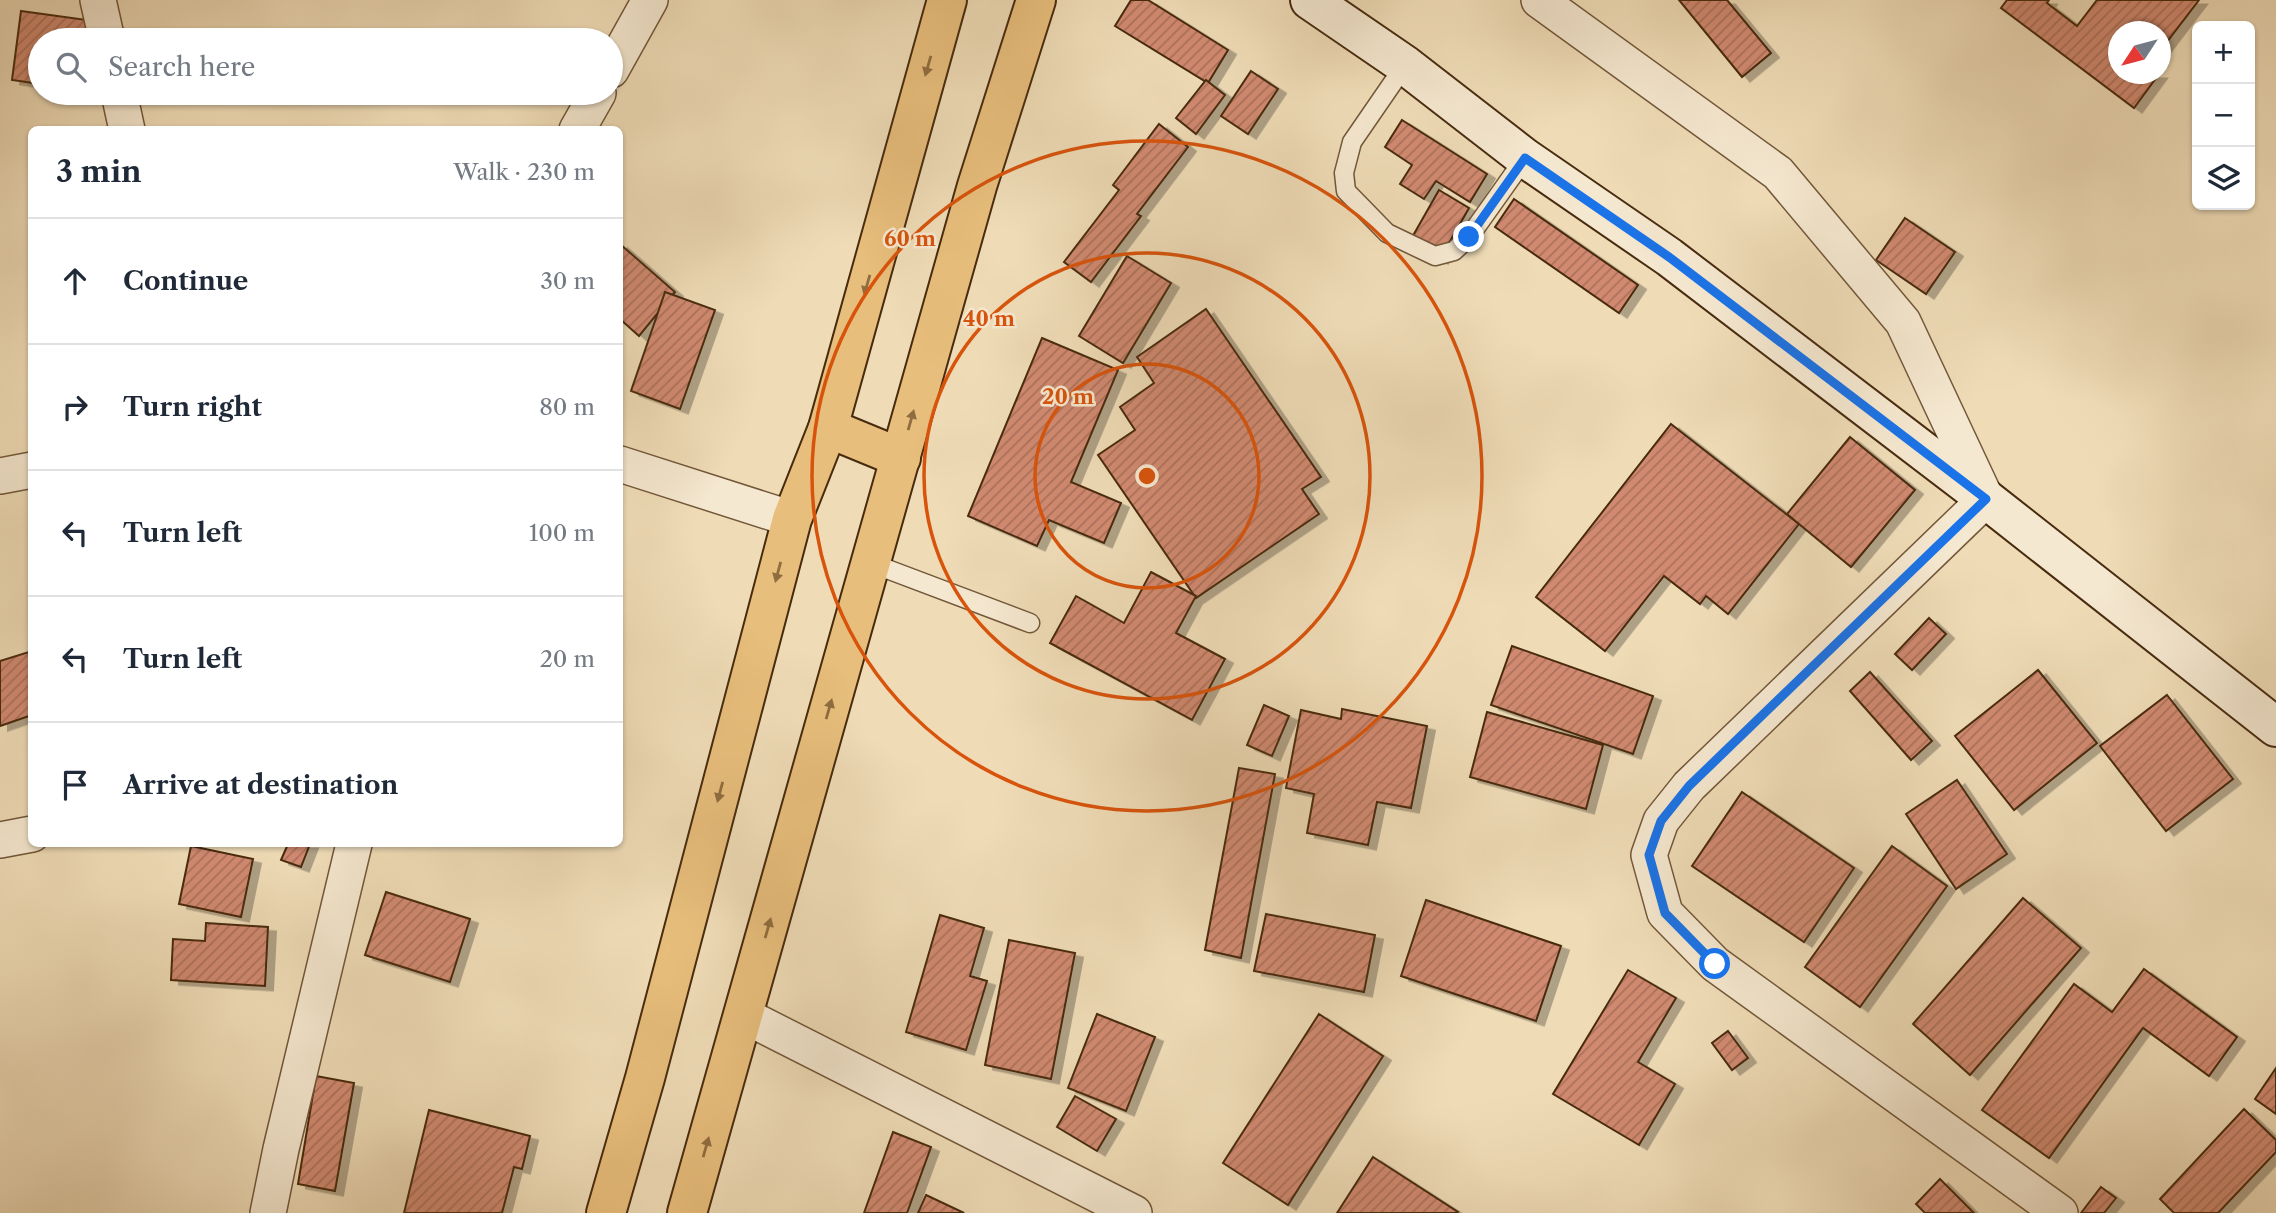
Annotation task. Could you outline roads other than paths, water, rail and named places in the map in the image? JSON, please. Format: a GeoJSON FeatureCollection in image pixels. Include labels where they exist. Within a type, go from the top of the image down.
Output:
{"type":"FeatureCollection","features":[{"type":"Feature","properties":{"kind":"main road"},"geometry":{"type":"LineString","coordinates":[[606,1213],[645,1078],[792,519],[828,428],[947,0]]}},
{"type":"Feature","properties":{"kind":"main road"},"geometry":{"type":"LineString","coordinates":[[687,1213],[977,186],[1036,0]]}},
{"type":"Feature","properties":{"kind":"main road"},"geometry":{"type":"LineString","coordinates":[[828,428],[901,458]]}},
{"type":"Feature","properties":{"kind":"street"},"geometry":{"type":"LineString","coordinates":[[98,0],[104,28]]}},
{"type":"Feature","properties":{"kind":"street"},"geometry":{"type":"LineString","coordinates":[[623,48],[650,0]]}},
{"type":"Feature","properties":{"kind":"street"},"geometry":{"type":"LineString","coordinates":[[1310,0],[1405,65],[1525,158],[1669,257],[1986,499],[2276,727]]}},
{"type":"Feature","properties":{"kind":"street"},"geometry":{"type":"LineString","coordinates":[[1539,0],[1778,173],[1903,322],[1986,499]]}},
{"type":"Feature","properties":{"kind":"street"},"geometry":{"type":"LineString","coordinates":[[122,105],[126,126]]}},
{"type":"Feature","properties":{"kind":"street"},"geometry":{"type":"LineString","coordinates":[[579,126],[591,105]]}},
{"type":"Feature","properties":{"kind":"street"},"geometry":{"type":"LineString","coordinates":[[623,465],[792,519]]}},
{"type":"Feature","properties":{"kind":"street"},"geometry":{"type":"LineString","coordinates":[[0,476],[28,471]]}},
{"type":"Feature","properties":{"kind":"street"},"geometry":{"type":"LineString","coordinates":[[1986,499],[1689,786],[1661,821],[1649,855],[1665,913],[1715,964],[2060,1213]]}},
{"type":"Feature","properties":{"kind":"street"},"geometry":{"type":"LineString","coordinates":[[0,840],[28,835]]}},
{"type":"Feature","properties":{"kind":"street"},"geometry":{"type":"LineString","coordinates":[[268,1213],[353,847]]}},
{"type":"Feature","properties":{"kind":"street"},"geometry":{"type":"LineString","coordinates":[[743,1014],[1134,1213]]}},
{"type":"Feature","properties":{"kind":"lane"},"geometry":{"type":"LineString","coordinates":[[1405,65],[1352,142],[1344,173],[1346,191],[1387,233],[1435,256],[1454,251],[1469,237],[1525,158]]}},
{"type":"Feature","properties":{"kind":"lane"},"geometry":{"type":"LineString","coordinates":[[871,563],[1030,623]]}}]}
